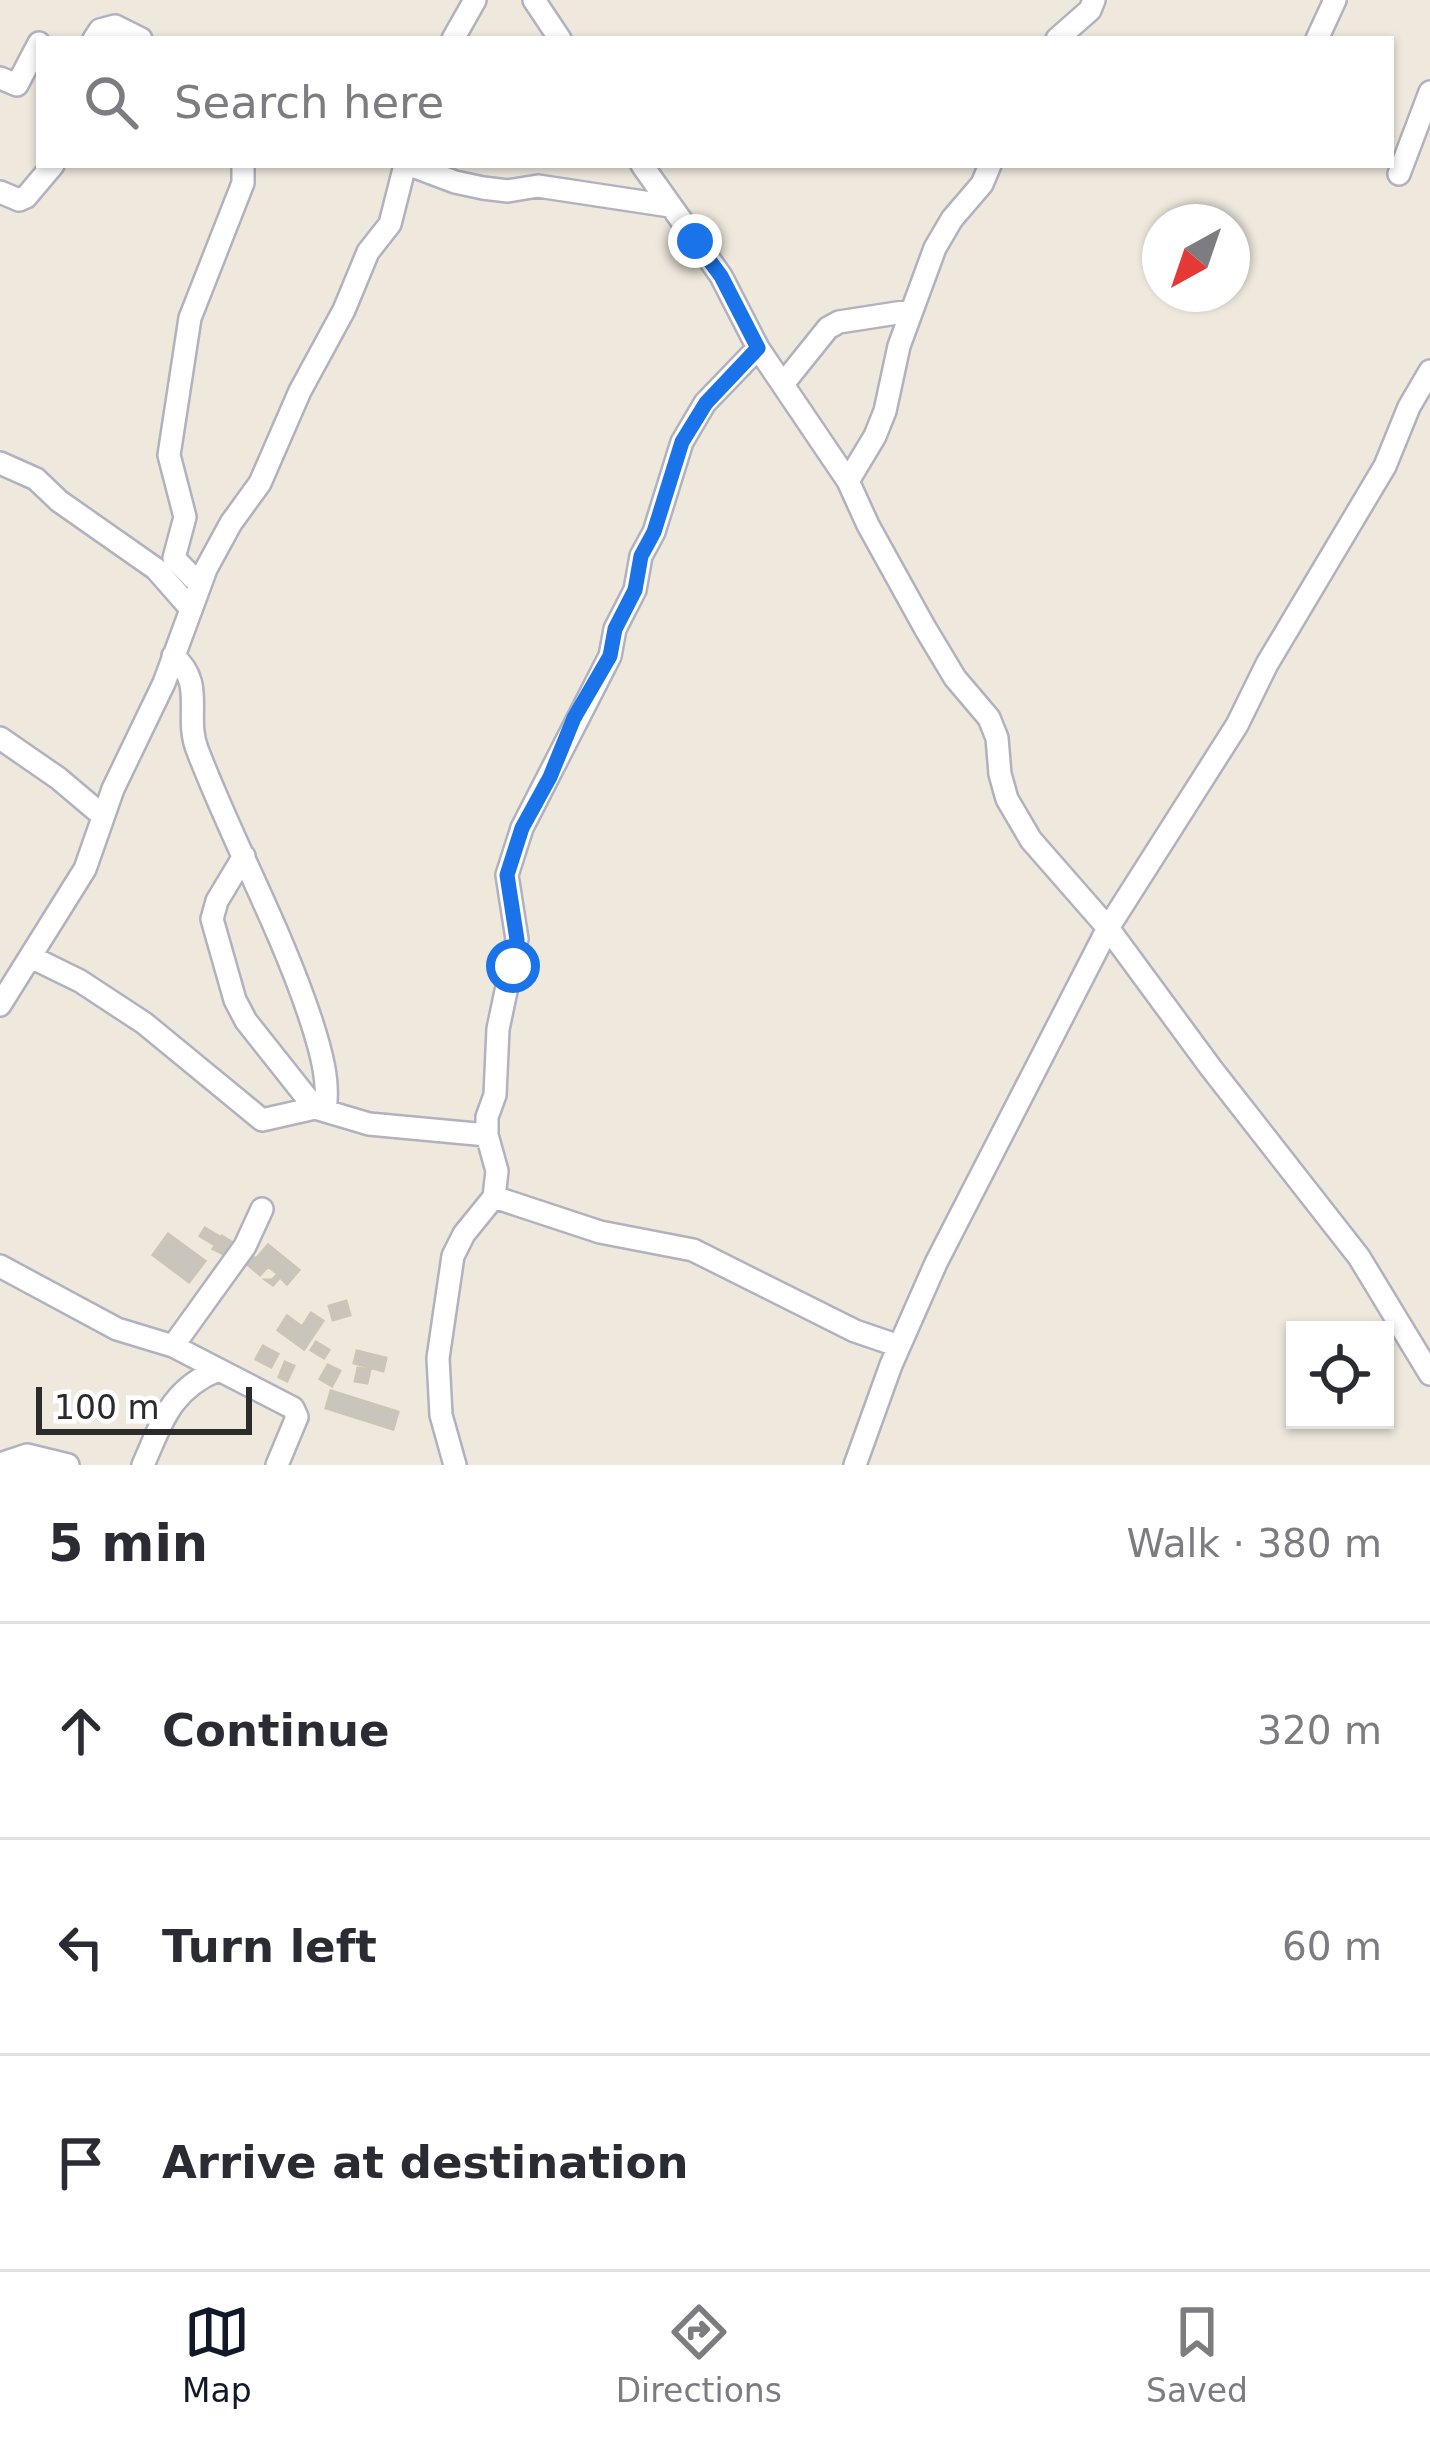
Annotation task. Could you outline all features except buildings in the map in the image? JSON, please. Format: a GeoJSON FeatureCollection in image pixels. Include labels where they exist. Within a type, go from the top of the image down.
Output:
{"type":"FeatureCollection","features":[{"type":"Feature","properties":{"kind":"street"},"geometry":{"type":"LineString","coordinates":[[455,36],[475,0]]}},
{"type":"Feature","properties":{"kind":"street"},"geometry":{"type":"LineString","coordinates":[[534,0],[558,36]]}},
{"type":"Feature","properties":{"kind":"street"},"geometry":{"type":"LineString","coordinates":[[1060,36],[1090,10],[1094,0]]}},
{"type":"Feature","properties":{"kind":"street"},"geometry":{"type":"LineString","coordinates":[[1319,36],[1335,0]]}},
{"type":"Feature","properties":{"kind":"street"},"geometry":{"type":"LineString","coordinates":[[96,36],[115,26],[135,36]]}},
{"type":"Feature","properties":{"kind":"street"},"geometry":{"type":"LineString","coordinates":[[0,78],[17,85],[36,49]]}},
{"type":"Feature","properties":{"kind":"street"},"geometry":{"type":"LineString","coordinates":[[1400,175],[1424,124],[1430,92]]}},
{"type":"Feature","properties":{"kind":"street"},"geometry":{"type":"LineString","coordinates":[[0,192],[19,200],[26,197],[50,168]]}},
{"type":"Feature","properties":{"kind":"street"},"geometry":{"type":"LineString","coordinates":[[165,564],[184,517],[169,455],[190,318],[243,183],[237,168]]}},
{"type":"Feature","properties":{"kind":"street"},"geometry":{"type":"LineString","coordinates":[[0,1005],[85,869],[200,585],[231,523],[260,483],[368,252],[390,224],[407,168]]}},
{"type":"Feature","properties":{"kind":"street"},"geometry":{"type":"LineString","coordinates":[[416,168],[483,188],[538,186],[670,206]]}},
{"type":"Feature","properties":{"kind":"street"},"geometry":{"type":"LineString","coordinates":[[644,168],[721,276],[758,348],[848,482],[955,678],[989,718],[1007,799],[1031,840],[1108,928],[1359,1257],[1430,1374]]}},
{"type":"Feature","properties":{"kind":"street"},"geometry":{"type":"LineString","coordinates":[[848,482],[880,423],[910,311],[935,248],[989,168]]}},
{"type":"Feature","properties":{"kind":"street"},"geometry":{"type":"LineString","coordinates":[[783,384],[838,322],[910,311]]}},
{"type":"Feature","properties":{"kind":"street"},"geometry":{"type":"LineString","coordinates":[[455,1465],[441,1414],[438,1358],[447,1279],[464,1234],[494,1197],[497,1171],[487,1135],[497,1074],[498,1029],[517,940],[507,875],[522,828],[574,718],[610,656],[615,629],[635,590],[641,556],[654,532],[682,442],[706,403],[758,348]]}},
{"type":"Feature","properties":{"kind":"street"},"geometry":{"type":"LineString","coordinates":[[855,1465],[936,1263],[1108,928],[1237,725],[1267,664],[1385,466],[1430,371]]}},
{"type":"Feature","properties":{"kind":"street"},"geometry":{"type":"LineString","coordinates":[[0,463],[36,479],[59,501],[200,585]]}},
{"type":"Feature","properties":{"kind":"street"},"geometry":{"type":"LineString","coordinates":[[165,564],[190,609]]}},
{"type":"Feature","properties":{"kind":"street"},"geometry":{"type":"LineString","coordinates":[[173,656],[192,679],[195,745],[299,980],[318,1040],[328,1095],[320,1109]]}},
{"type":"Feature","properties":{"kind":"street"},"geometry":{"type":"LineString","coordinates":[[0,738],[103,816]]}},
{"type":"Feature","properties":{"kind":"street"},"geometry":{"type":"LineString","coordinates":[[244,856],[217,901],[212,919],[235,1000],[246,1022],[320,1109]]}},
{"type":"Feature","properties":{"kind":"street"},"geometry":{"type":"LineString","coordinates":[[33,958],[80,981],[144,1023],[256,1117],[268,1121],[320,1109],[369,1124],[487,1135]]}},
{"type":"Feature","properties":{"kind":"street"},"geometry":{"type":"LineString","coordinates":[[494,1197],[600,1232],[693,1250],[855,1330],[899,1346]]}},
{"type":"Feature","properties":{"kind":"street"},"geometry":{"type":"LineString","coordinates":[[173,1346],[244,1246],[262,1209]]}},
{"type":"Feature","properties":{"kind":"street"},"geometry":{"type":"LineString","coordinates":[[0,1266],[117,1329],[173,1346],[293,1408],[297,1417],[277,1465]]}},
{"type":"Feature","properties":{"kind":"street"},"geometry":{"type":"LineString","coordinates":[[143,1465],[183,1389],[218,1370]]}},
{"type":"Feature","properties":{"kind":"street"},"geometry":{"type":"LineString","coordinates":[[0,1464],[27,1455],[68,1465]]}},
{"type":"Feature","properties":{"kind":"route"},"geometry":{"type":"LineString","coordinates":[[513,966],[516,918],[507,875],[522,828],[574,718],[610,656],[615,629],[635,590],[641,556],[654,532],[682,442],[706,403],[758,348],[721,276],[695,241]]}}]}
